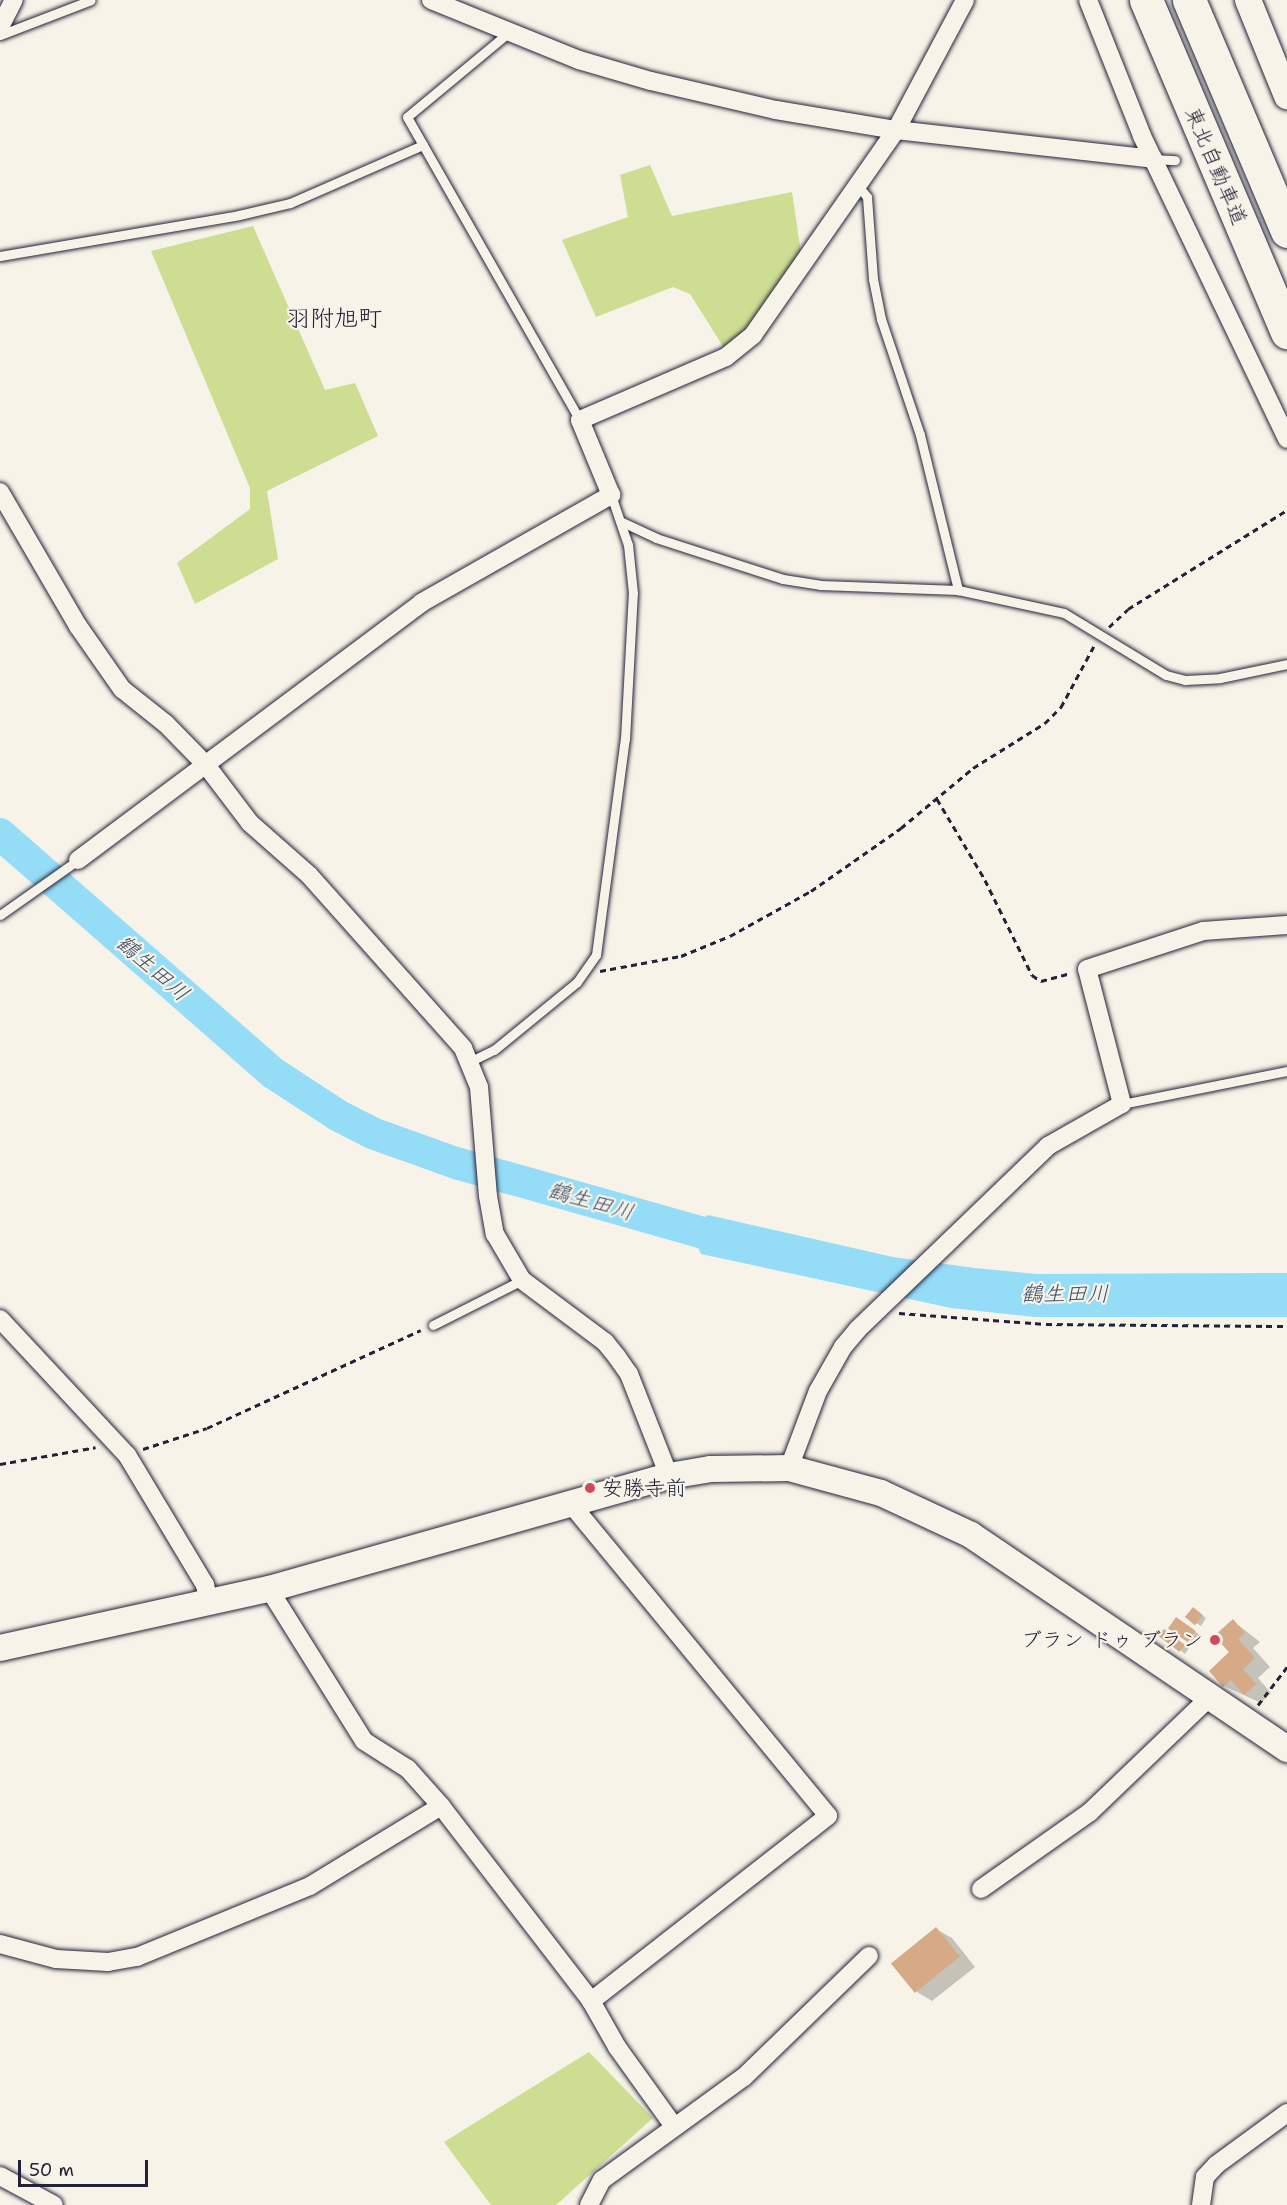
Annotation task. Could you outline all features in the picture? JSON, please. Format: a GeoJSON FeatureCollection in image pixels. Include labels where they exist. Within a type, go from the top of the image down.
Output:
{"type":"FeatureCollection","features":[{"type":"Feature","properties":{"kind":"highway","name":"東北自動車道"},"geometry":{"type":"LineString","coordinates":[[1146,0],[1287,332]]}},
{"type":"Feature","properties":{"kind":"highway","name":"東北自動車道"},"geometry":{"type":"LineString","coordinates":[[1189,0],[1287,231]]}},
{"type":"Feature","properties":{"kind":"street"},"geometry":{"type":"LineString","coordinates":[[0,27],[14,0]]}},
{"type":"Feature","properties":{"kind":"street"},"geometry":{"type":"LineString","coordinates":[[431,0],[508,33],[651,81],[776,111],[896,130],[1153,159]]}},
{"type":"Feature","properties":{"kind":"street"},"geometry":{"type":"LineString","coordinates":[[71,864],[421,603],[611,495],[580,420],[726,357],[753,335],[859,187],[896,130],[964,0]]}},
{"type":"Feature","properties":{"kind":"street"},"geometry":{"type":"LineString","coordinates":[[1088,0],[1153,159],[1287,439]]}},
{"type":"Feature","properties":{"kind":"street"},"geometry":{"type":"LineString","coordinates":[[1248,0],[1287,96]]}},
{"type":"Feature","properties":{"kind":"street"},"geometry":{"type":"LineString","coordinates":[[0,492],[78,626],[122,689],[166,724],[206,765],[250,823],[309,875],[454,1035],[471,1061],[478,1087],[488,1196],[495,1234],[522,1280],[605,1342],[617,1357],[628,1374],[669,1476]]}},
{"type":"Feature","properties":{"kind":"street"},"geometry":{"type":"LineString","coordinates":[[789,1468],[806,1417],[834,1362],[884,1306],[1048,1146],[1122,1104],[1087,969],[1197,932],[1287,925]]}},
{"type":"Feature","properties":{"kind":"street"},"geometry":{"type":"LineString","coordinates":[[0,1319],[122,1449],[205,1585],[209,1602]]}},
{"type":"Feature","properties":{"kind":"street"},"geometry":{"type":"LineString","coordinates":[[0,1648],[269,1589],[669,1476],[711,1469],[789,1468],[881,1493],[971,1535],[1287,1749]]}},
{"type":"Feature","properties":{"kind":"street"},"geometry":{"type":"LineString","coordinates":[[571,1504],[828,1816],[591,2001]]}},
{"type":"Feature","properties":{"kind":"street"},"geometry":{"type":"LineString","coordinates":[[269,1589],[364,1741],[408,1769],[441,1806],[591,2001],[617,2047],[673,2125]]}},
{"type":"Feature","properties":{"kind":"street"},"geometry":{"type":"LineString","coordinates":[[981,1889],[1090,1812],[1210,1697]]}},
{"type":"Feature","properties":{"kind":"street"},"geometry":{"type":"LineString","coordinates":[[0,1944],[56,1959],[108,1962],[137,1957],[310,1886],[441,1806]]}},
{"type":"Feature","properties":{"kind":"street"},"geometry":{"type":"LineString","coordinates":[[590,2205],[602,2180],[673,2125],[744,2077],[868,1956]]}},
{"type":"Feature","properties":{"kind":"street"},"geometry":{"type":"LineString","coordinates":[[1201,2205],[1206,2177],[1216,2164],[1287,2113]]}},
{"type":"Feature","properties":{"kind":"street"},"geometry":{"type":"LineString","coordinates":[[0,2176],[54,2205]]}},
{"type":"Feature","properties":{"kind":"lane"},"geometry":{"type":"LineString","coordinates":[[0,35],[91,0]]}},
{"type":"Feature","properties":{"kind":"lane"},"geometry":{"type":"LineString","coordinates":[[508,33],[407,117],[465,212],[580,420]]}},
{"type":"Feature","properties":{"kind":"lane"},"geometry":{"type":"LineString","coordinates":[[0,256],[239,215],[290,203],[423,146]]}},
{"type":"Feature","properties":{"kind":"lane"},"geometry":{"type":"LineString","coordinates":[[1153,159],[1175,160]]}},
{"type":"Feature","properties":{"kind":"lane"},"geometry":{"type":"LineString","coordinates":[[859,187],[867,197],[873,279],[880,319],[920,435],[958,590]]}},
{"type":"Feature","properties":{"kind":"lane"},"geometry":{"type":"LineString","coordinates":[[471,1061],[494,1050],[586,971],[597,945],[625,739],[633,593],[628,545],[611,495]]}},
{"type":"Feature","properties":{"kind":"lane"},"geometry":{"type":"LineString","coordinates":[[620,522],[656,538],[783,579],[820,585],[958,590],[1064,613],[1103,634],[1166,675],[1185,680],[1220,678],[1287,664]]}},
{"type":"Feature","properties":{"kind":"lane"},"geometry":{"type":"LineString","coordinates":[[0,915],[71,864]]}},
{"type":"Feature","properties":{"kind":"lane"},"geometry":{"type":"LineString","coordinates":[[1122,1104],[1287,1071]]}},
{"type":"Feature","properties":{"kind":"lane"},"geometry":{"type":"LineString","coordinates":[[433,1324],[522,1280]]}},
{"type":"Feature","properties":{"kind":"path"},"geometry":{"type":"LineString","coordinates":[[586,971],[602,972],[681,956],[730,936],[820,885],[937,799],[973,768],[1045,723],[1061,707],[1103,634],[1128,609],[1287,510]]}},
{"type":"Feature","properties":{"kind":"path"},"geometry":{"type":"LineString","coordinates":[[937,799],[1036,980],[1087,969]]}},
{"type":"Feature","properties":{"kind":"path"},"geometry":{"type":"LineString","coordinates":[[884,1306],[1046,1324],[1287,1326]]}},
{"type":"Feature","properties":{"kind":"path"},"geometry":{"type":"LineString","coordinates":[[0,1464],[122,1449],[207,1428],[433,1324]]}},
{"type":"Feature","properties":{"kind":"path"},"geometry":{"type":"LineString","coordinates":[[1246,1721],[1287,1667]]}},
{"type":"Feature","properties":{"kind":"green space"},"geometry":{"type":"Polygon","coordinates":[[[650,165],[672,216],[792,192],[801,253],[748,330],[724,348],[690,294],[673,287],[596,317],[562,240],[628,217],[620,175],[650,165]]]}},
{"type":"Feature","properties":{"kind":"green space"},"geometry":{"type":"Polygon","coordinates":[[[253,226],[325,390],[355,383],[378,436],[267,491],[278,559],[195,604],[177,563],[250,509],[250,488],[151,251],[253,226]]]}},
{"type":"Feature","properties":{"kind":"green space"},"geometry":{"type":"Polygon","coordinates":[[[589,2052],[653,2118],[556,2205],[491,2205],[444,2142],[589,2052]]]}},
{"type":"Feature","properties":{"kind":"water"},"geometry":{"type":"Polygon","coordinates":[[[708,1215],[893,1257],[975,1268],[1036,1274],[1287,1273],[1287,1317],[1035,1317],[951,1308],[701,1254],[689,1229],[708,1215]]]}},
{"type":"Feature","properties":{"kind":"building"},"geometry":{"type":"Polygon","coordinates":[[[1193,1607],[1203,1615],[1195,1625],[1185,1617],[1193,1607]]]}},
{"type":"Feature","properties":{"kind":"building"},"geometry":{"type":"Polygon","coordinates":[[[1176,1617],[1196,1631],[1188,1642],[1168,1628],[1176,1617]]]}},
{"type":"Feature","properties":{"kind":"building"},"geometry":{"type":"Polygon","coordinates":[[[1233,1619],[1245,1633],[1238,1639],[1255,1658],[1243,1669],[1256,1684],[1244,1695],[1231,1680],[1223,1687],[1209,1671],[1229,1652],[1214,1636],[1233,1619]]]}},
{"type":"Feature","properties":{"kind":"building"},"geometry":{"type":"Polygon","coordinates":[[[1164,1629],[1185,1645],[1179,1652],[1159,1636],[1164,1629]]]}},
{"type":"Feature","properties":{"kind":"building"},"geometry":{"type":"Polygon","coordinates":[[[936,1927],[960,1957],[915,1993],[891,1964],[936,1927]]]}},
{"type":"Feature","properties":{"kind":"waterway","name":"鶴生田川"},"geometry":{"type":"LineString","coordinates":[[0,834],[273,1073],[339,1116],[372,1133],[456,1163],[731,1241]]}},
{"type":"Feature","properties":{"kind":"place","name":"安勝寺前"},"geometry":{"type":"Point","coordinates":[590,1488]}},
{"type":"Feature","properties":{"kind":"place","name":"ブラン ドゥ ブラン"},"geometry":{"type":"Point","coordinates":[1215,1640]}},
{"type":"Feature","properties":{"kind":"district","name":"羽附旭町"},"geometry":{"type":"Point","coordinates":[334,319]}}]}
